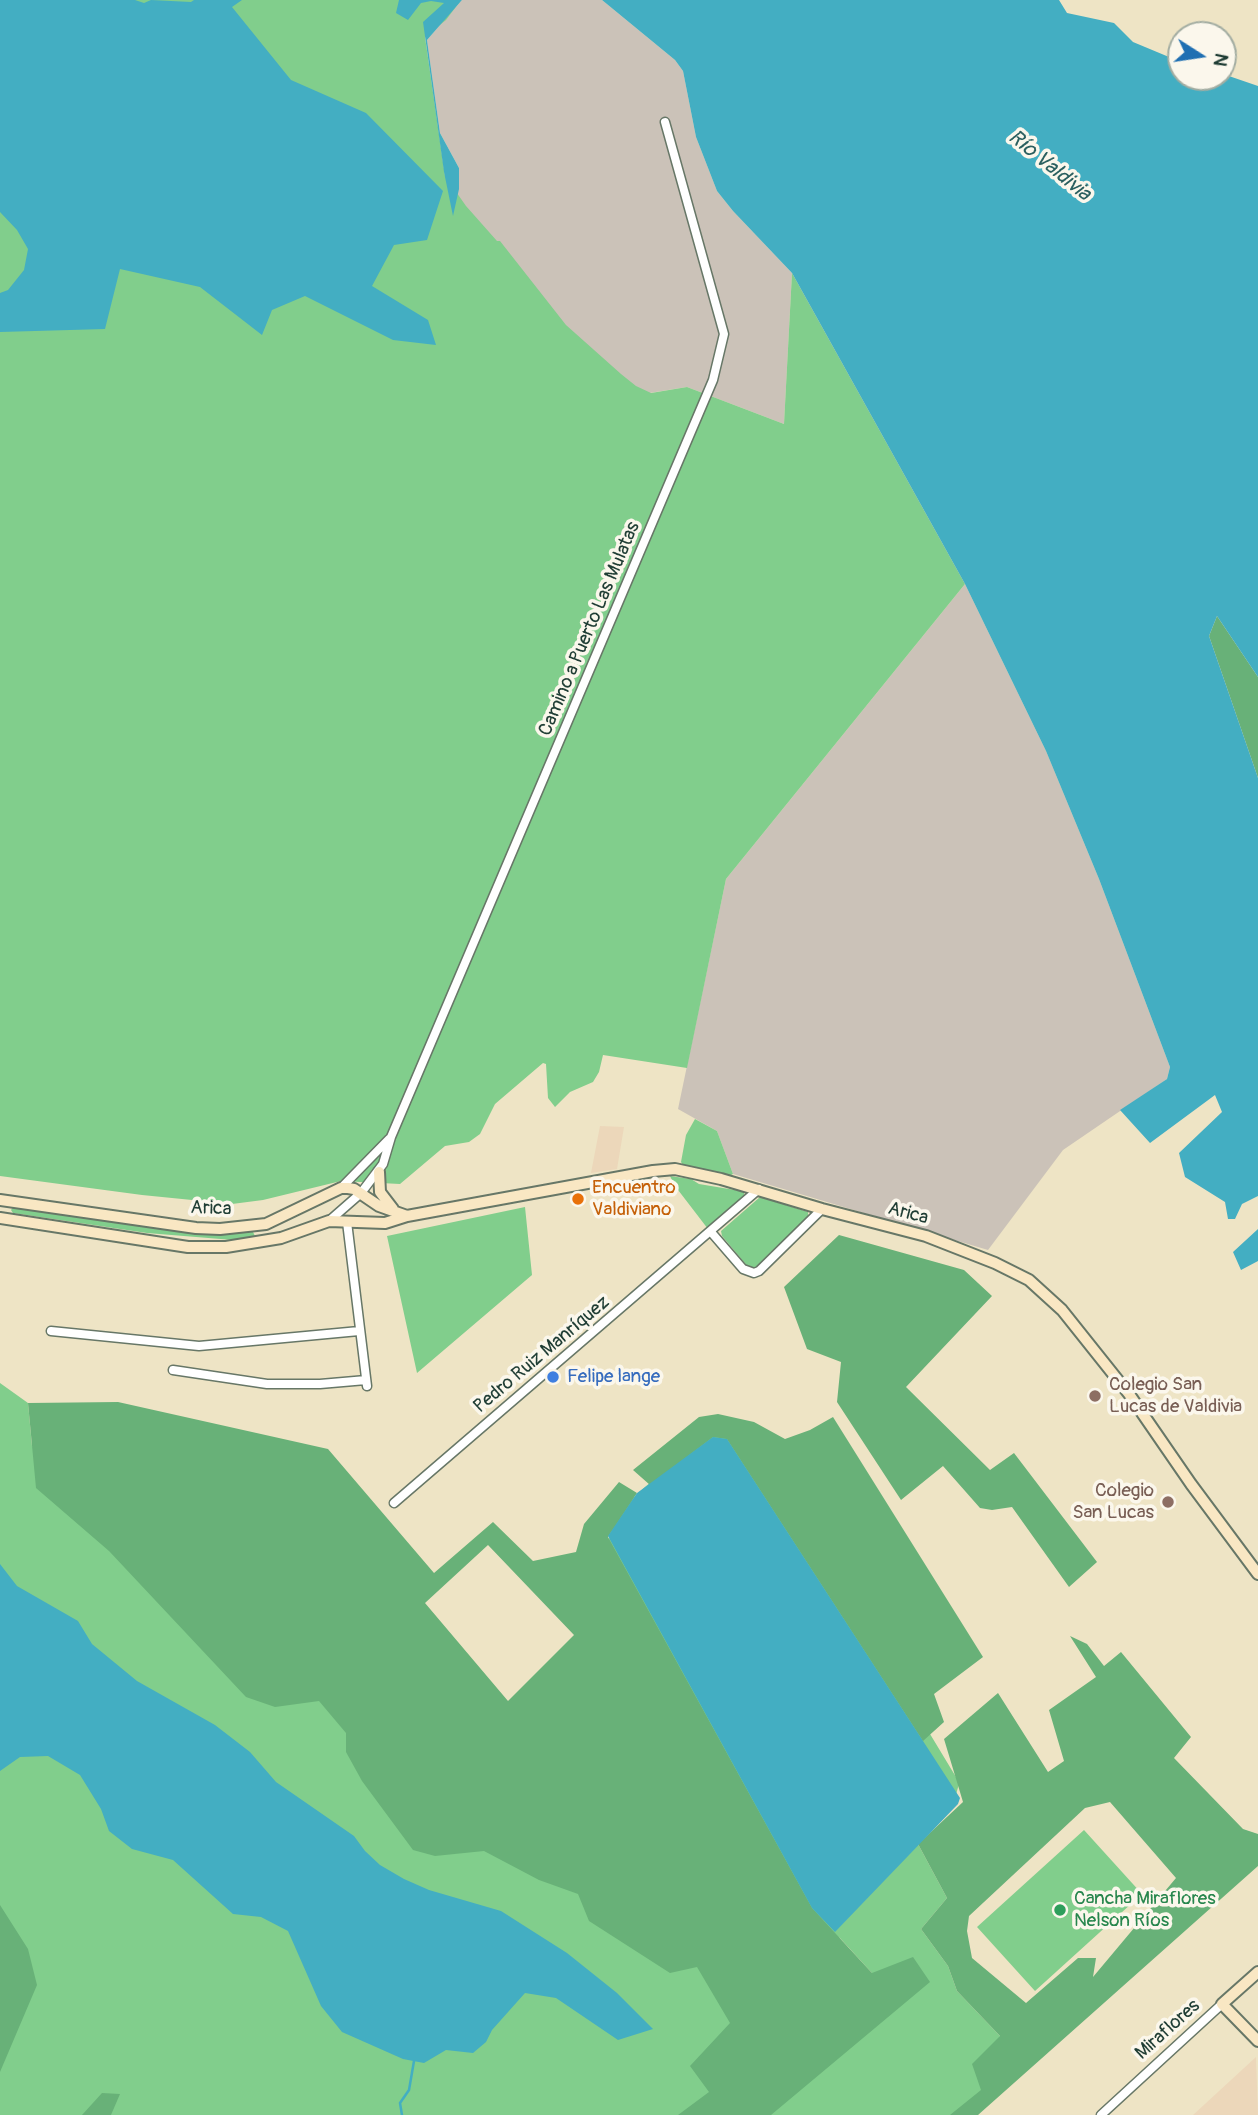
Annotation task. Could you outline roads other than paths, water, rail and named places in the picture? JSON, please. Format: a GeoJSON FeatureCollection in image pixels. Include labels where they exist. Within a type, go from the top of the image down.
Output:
{"type":"FeatureCollection","features":[{"type":"Feature","properties":{"kind":"main road","name":"Arica"},"geometry":{"type":"LineString","coordinates":[[0,1218],[207,1248],[265,1242],[329,1221],[386,1223],[403,1215],[675,1169],[926,1236],[995,1263],[1029,1280],[1062,1310],[1121,1384],[1258,1574]]}},
{"type":"Feature","properties":{"kind":"main road"},"geometry":{"type":"LineString","coordinates":[[379,1172],[380,1192],[403,1215]]}},
{"type":"Feature","properties":{"kind":"main road"},"geometry":{"type":"LineString","coordinates":[[341,1188],[354,1189],[379,1206],[403,1215]]}},
{"type":"Feature","properties":{"kind":"main road","name":"Arica"},"geometry":{"type":"LineString","coordinates":[[0,1200],[196,1228],[220,1229],[266,1224],[341,1188]]}},
{"type":"Feature","properties":{"kind":"main road","name":"Miraflores"},"geometry":{"type":"LineString","coordinates":[[1223,2004],[1258,1972]]}},
{"type":"Feature","properties":{"kind":"main road"},"geometry":{"type":"LineString","coordinates":[[1223,2004],[1258,2041]]}},
{"type":"Feature","properties":{"kind":"street","name":"Camino a Puerto Las Mulatas"},"geometry":{"type":"LineString","coordinates":[[329,1221],[361,1193],[379,1172],[391,1137],[713,380],[724,334],[665,122]]}},
{"type":"Feature","properties":{"kind":"street","name":"Camino a Puerto Las Mulatas"},"geometry":{"type":"LineString","coordinates":[[341,1188],[391,1137]]}},
{"type":"Feature","properties":{"kind":"street","name":"Pedro Ruiz Manríquez"},"geometry":{"type":"LineString","coordinates":[[394,1503],[758,1189]]}},
{"type":"Feature","properties":{"kind":"street"},"geometry":{"type":"LineString","coordinates":[[711,1232],[743,1269],[754,1273],[821,1209]]}},
{"type":"Feature","properties":{"kind":"street"},"geometry":{"type":"LineString","coordinates":[[173,1370],[267,1384],[367,1383],[346,1222]]}},
{"type":"Feature","properties":{"kind":"street"},"geometry":{"type":"LineString","coordinates":[[51,1331],[199,1346],[359,1331]]}},
{"type":"Feature","properties":{"kind":"street","name":"Miraflores"},"geometry":{"type":"LineString","coordinates":[[1101,2115],[1223,2004]]}},
{"type":"Feature","properties":{"kind":"water"},"geometry":{"type":"Polygon","coordinates":[[[0,0],[135,0],[144,3],[151,0],[242,0],[232,7],[291,80],[366,113],[443,191],[427,240],[394,245],[372,286],[428,320],[436,345],[393,340],[305,296],[272,310],[262,335],[200,287],[120,269],[105,329],[0,332],[0,293],[8,290],[24,270],[28,249],[17,230],[0,212],[0,0]]]}},
{"type":"Feature","properties":{"kind":"water"},"geometry":{"type":"Polygon","coordinates":[[[399,0],[462,0],[427,40],[440,133],[459,168],[459,189],[453,216],[444,172],[423,22],[444,3],[421,3],[408,20],[396,13],[399,0]]]}},
{"type":"Feature","properties":{"kind":"water","name":"Río Valdivia"},"geometry":{"type":"Polygon","coordinates":[[[602,0],[1059,0],[1067,13],[1114,23],[1133,42],[1167,56],[1167,91],[1237,91],[1237,79],[1258,86],[1258,677],[1217,616],[1209,636],[1258,778],[1258,1196],[1242,1204],[1235,1219],[1228,1219],[1225,1202],[1185,1177],[1179,1153],[1222,1112],[1215,1095],[1150,1143],[1120,1110],[1167,1079],[1170,1067],[1099,879],[1046,751],[965,584],[792,273],[717,191],[696,137],[683,71],[675,60],[602,0]]]}},
{"type":"Feature","properties":{"kind":"water"},"geometry":{"type":"Polygon","coordinates":[[[1258,1229],[1258,1261],[1241,1270],[1233,1252],[1258,1229]]]}},
{"type":"Feature","properties":{"kind":"water"},"geometry":{"type":"Polygon","coordinates":[[[713,1437],[727,1439],[960,1798],[958,1804],[835,1932],[812,1908],[608,1536],[637,1493],[713,1437]]]}},
{"type":"Feature","properties":{"kind":"water"},"geometry":{"type":"Polygon","coordinates":[[[0,1564],[17,1586],[78,1621],[92,1644],[137,1681],[215,1725],[250,1752],[276,1782],[354,1836],[380,1865],[429,1890],[501,1911],[567,1953],[617,1993],[653,2029],[618,2040],[556,1998],[525,1993],[492,2030],[486,2042],[473,2053],[446,2050],[424,2063],[403,2059],[342,2032],[321,2006],[288,1931],[261,1917],[233,1914],[173,1860],[132,1849],[109,1831],[101,1809],[80,1775],[48,1756],[20,1757],[0,1771],[0,1564]]]}},
{"type":"Feature","properties":{"kind":"waterway"},"geometry":{"type":"LineString","coordinates":[[402,2115],[400,2103],[409,2090],[414,2061]]}},
{"type":"Feature","properties":{"kind":"place","name":"Encuentro Valdiviano"},"geometry":{"type":"Point","coordinates":[578,1199]}},
{"type":"Feature","properties":{"kind":"place","name":"Felipe lange"},"geometry":{"type":"Point","coordinates":[553,1377]}},
{"type":"Feature","properties":{"kind":"place","name":"Colegio San Lucas de Valdivia"},"geometry":{"type":"Point","coordinates":[1095,1396]}},
{"type":"Feature","properties":{"kind":"place","name":"Colegio San Lucas"},"geometry":{"type":"Point","coordinates":[1168,1502]}},
{"type":"Feature","properties":{"kind":"place","name":"Cancha Miraflores Nelson Ríos"},"geometry":{"type":"Point","coordinates":[1060,1910]}}]}
